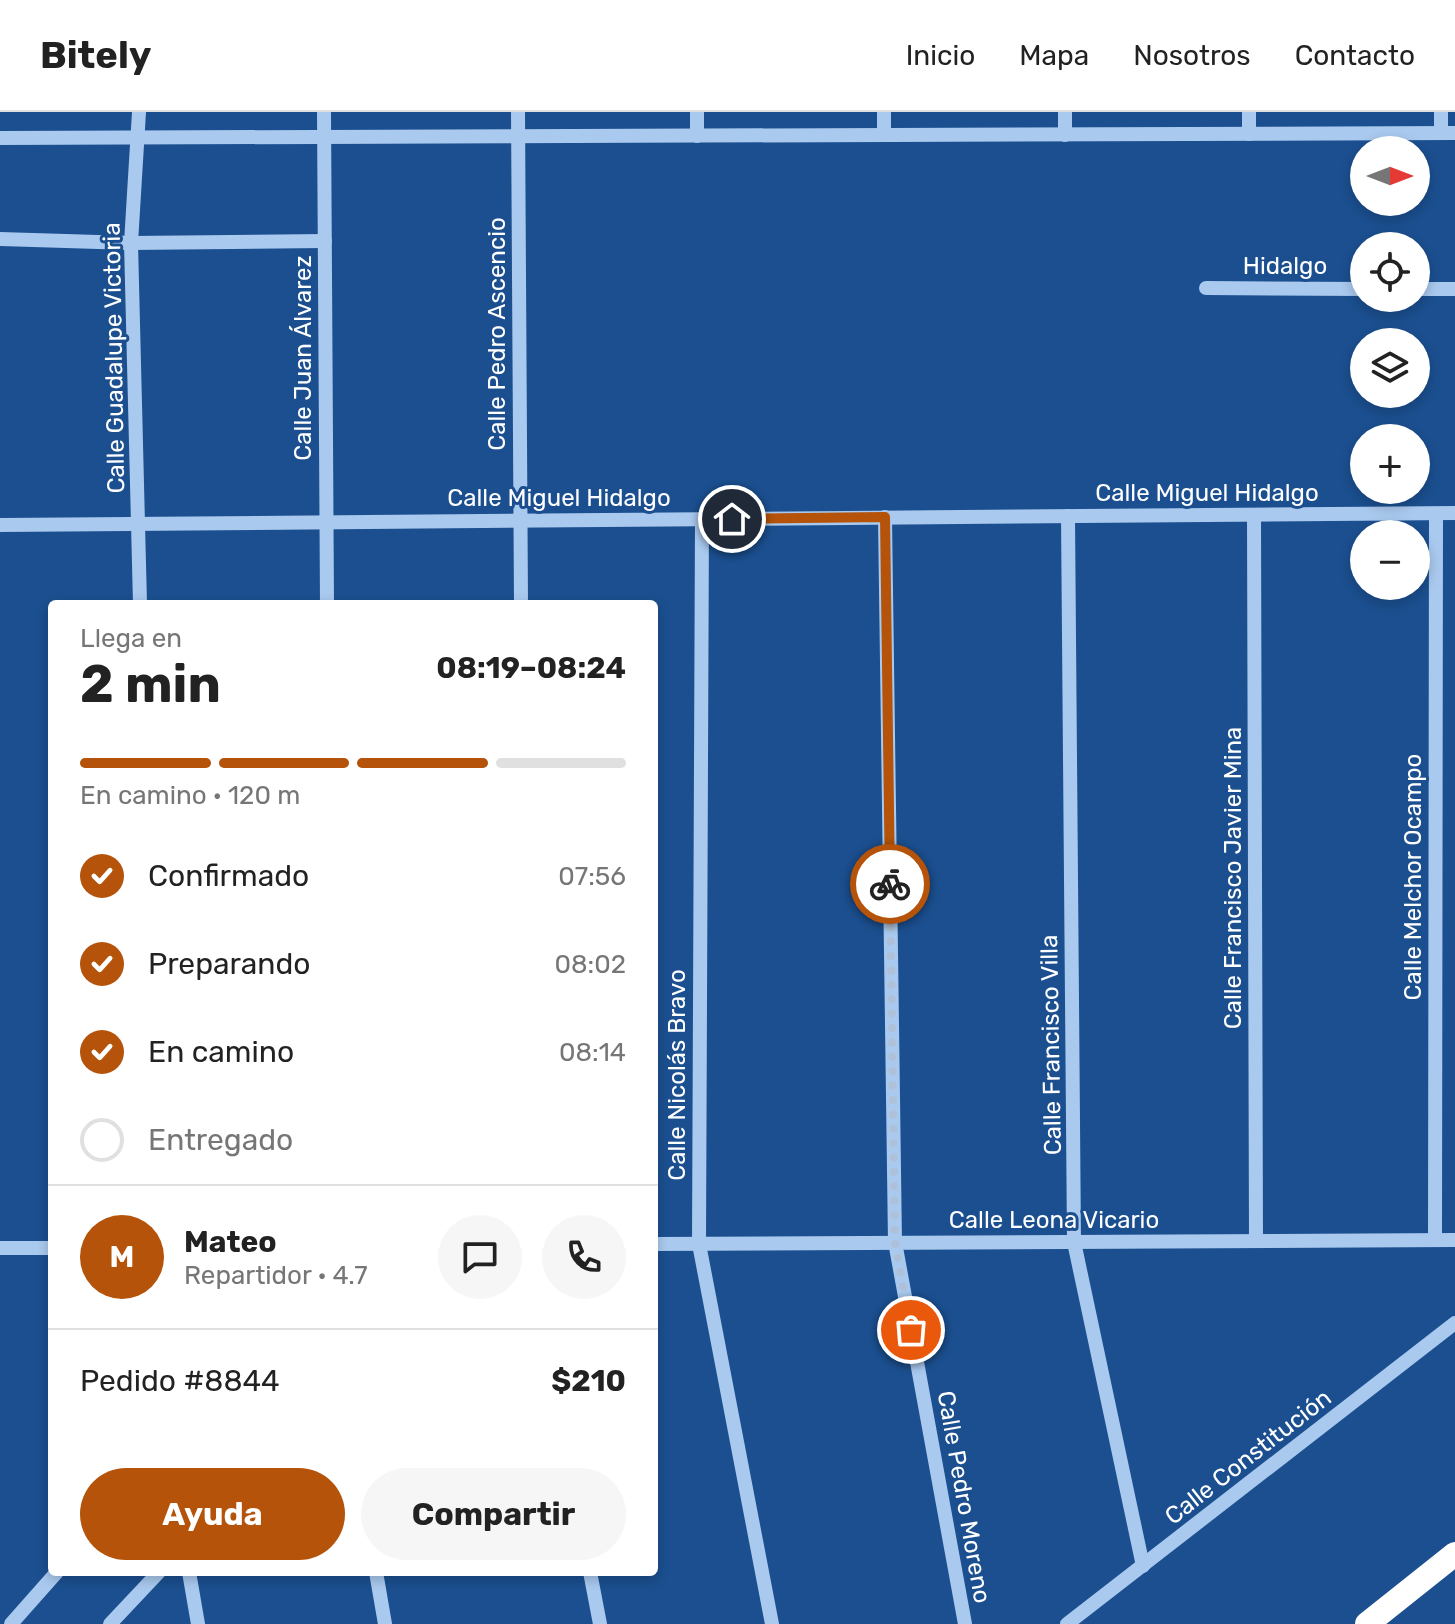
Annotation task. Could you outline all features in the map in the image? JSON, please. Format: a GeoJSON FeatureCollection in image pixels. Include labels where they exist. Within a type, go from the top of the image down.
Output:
{"type":"FeatureCollection","features":[{"type":"Feature","properties":{"kind":"highway"},"geometry":{"type":"LineString","coordinates":[[1367,1624],[1455,1554]]}},
{"type":"Feature","properties":{"kind":"street","name":"Calle Guadalupe Victoria"},"geometry":{"type":"LineString","coordinates":[[139,112],[131,243],[140,600]]}},
{"type":"Feature","properties":{"kind":"street","name":"Calle Juan Álvarez"},"geometry":{"type":"LineString","coordinates":[[324,112],[327,600]]}},
{"type":"Feature","properties":{"kind":"street","name":"Calle Pedro Ascencio"},"geometry":{"type":"LineString","coordinates":[[518,112],[521,600]]}},
{"type":"Feature","properties":{"kind":"street"},"geometry":{"type":"LineString","coordinates":[[697,112],[697,136]]}},
{"type":"Feature","properties":{"kind":"street"},"geometry":{"type":"LineString","coordinates":[[884,112],[884,135]]}},
{"type":"Feature","properties":{"kind":"street"},"geometry":{"type":"LineString","coordinates":[[1065,112],[1065,135]]}},
{"type":"Feature","properties":{"kind":"street"},"geometry":{"type":"LineString","coordinates":[[1249,112],[1249,134]]}},
{"type":"Feature","properties":{"kind":"street"},"geometry":{"type":"LineString","coordinates":[[0,138],[1448,133],[1441,112]]}},
{"type":"Feature","properties":{"kind":"street"},"geometry":{"type":"LineString","coordinates":[[0,239],[131,243],[325,241]]}},
{"type":"Feature","properties":{"kind":"street","name":"Hidalgo"},"geometry":{"type":"LineString","coordinates":[[1206,288],[1350,289]]}},
{"type":"Feature","properties":{"kind":"street"},"geometry":{"type":"LineString","coordinates":[[1430,289],[1455,289]]}},
{"type":"Feature","properties":{"kind":"street","name":"Calle Miguel Hidalgo"},"geometry":{"type":"LineString","coordinates":[[0,525],[1455,513]]}},
{"type":"Feature","properties":{"kind":"street","name":"Calle Melchor Ocampo"},"geometry":{"type":"LineString","coordinates":[[1435,1240],[1436,514]]}},
{"type":"Feature","properties":{"kind":"street","name":"Calle Francisco Javier Mina"},"geometry":{"type":"LineString","coordinates":[[1254,515],[1256,1241]]}},
{"type":"Feature","properties":{"kind":"street","name":"Calle Francisco Villa"},"geometry":{"type":"LineString","coordinates":[[1068,516],[1074,1242],[1143,1566]]}},
{"type":"Feature","properties":{"kind":"street","name":"Calle Pedro Moreno"},"geometry":{"type":"LineString","coordinates":[[885,517],[895,1242],[965,1624]]}},
{"type":"Feature","properties":{"kind":"street","name":"Calle Nicolás Bravo"},"geometry":{"type":"LineString","coordinates":[[702,520],[699,1244],[772,1624]]}},
{"type":"Feature","properties":{"kind":"street","name":"Calle Leona Vicario"},"geometry":{"type":"LineString","coordinates":[[658,1244],[1455,1240]]}},
{"type":"Feature","properties":{"kind":"street"},"geometry":{"type":"LineString","coordinates":[[0,1248],[48,1248]]}},
{"type":"Feature","properties":{"kind":"street","name":"Calle Constitución"},"geometry":{"type":"LineString","coordinates":[[1067,1624],[1455,1323]]}},
{"type":"Feature","properties":{"kind":"street"},"geometry":{"type":"LineString","coordinates":[[11,1624],[53,1576]]}},
{"type":"Feature","properties":{"kind":"street"},"geometry":{"type":"LineString","coordinates":[[110,1624],[155,1576]]}},
{"type":"Feature","properties":{"kind":"street"},"geometry":{"type":"LineString","coordinates":[[190,1576],[198,1624]]}},
{"type":"Feature","properties":{"kind":"street"},"geometry":{"type":"LineString","coordinates":[[377,1576],[385,1624]]}},
{"type":"Feature","properties":{"kind":"street"},"geometry":{"type":"LineString","coordinates":[[591,1576],[600,1624]]}},
{"type":"Feature","properties":{"kind":"way so far"},"geometry":{"type":"LineString","coordinates":[[890,884],[895,1242],[911,1330]]}},
{"type":"Feature","properties":{"kind":"route"},"geometry":{"type":"LineString","coordinates":[[732,519],[885,517],[890,884]]}}]}
